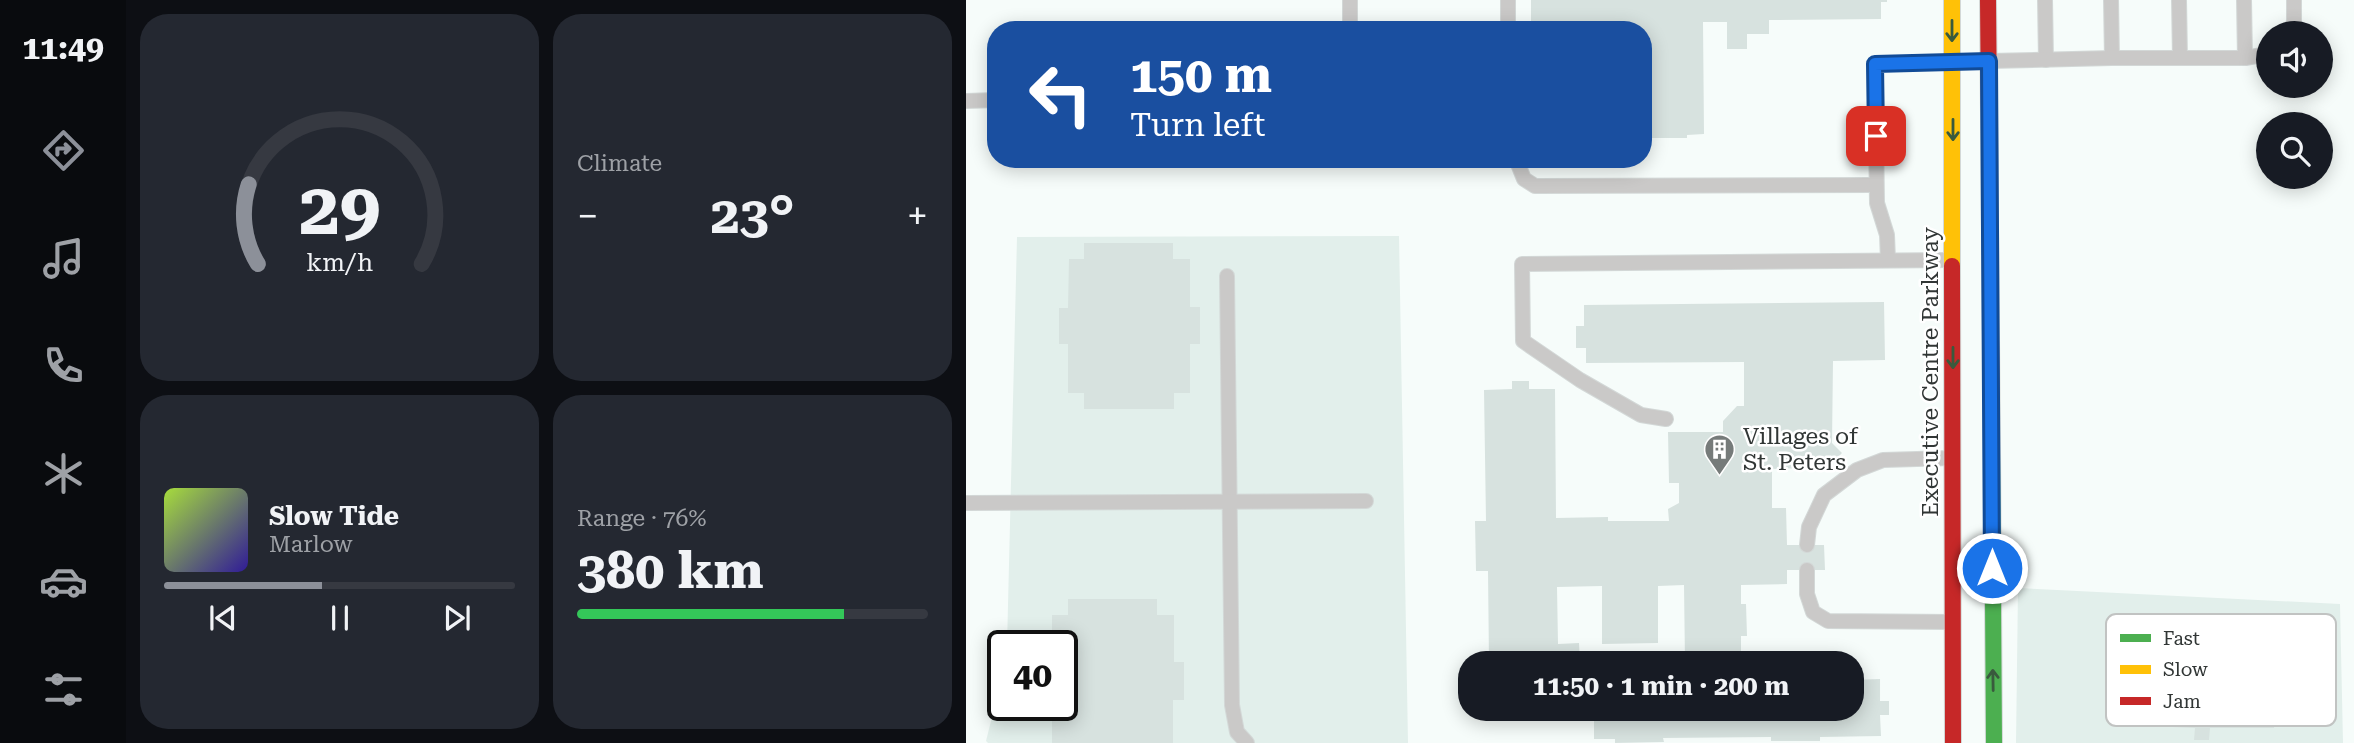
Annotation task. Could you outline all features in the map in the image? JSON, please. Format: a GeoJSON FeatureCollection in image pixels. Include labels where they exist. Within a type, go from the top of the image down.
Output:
{"type":"FeatureCollection","features":[{"type":"Feature","properties":{"kind":"street","name":"Executive Centre Parkway"},"geometry":{"type":"LineString","coordinates":[[1952,0],[1970,62],[1972,457],[1953,622],[1953,743]]}},
{"type":"Feature","properties":{"kind":"street","name":"Executive Centre Parkway"},"geometry":{"type":"LineString","coordinates":[[1988,0],[1970,62],[1953,260],[1972,457],[1994,743]]}},
{"type":"Feature","properties":{"kind":"lane"},"geometry":{"type":"LineString","coordinates":[[1350,0],[1350,21]]}},
{"type":"Feature","properties":{"kind":"lane"},"geometry":{"type":"LineString","coordinates":[[1508,0],[1508,21]]}},
{"type":"Feature","properties":{"kind":"lane"},"geometry":{"type":"LineString","coordinates":[[2045,0],[2046,60]]}},
{"type":"Feature","properties":{"kind":"lane"},"geometry":{"type":"LineString","coordinates":[[2111,0],[2112,58]]}},
{"type":"Feature","properties":{"kind":"lane"},"geometry":{"type":"LineString","coordinates":[[2179,0],[2180,58]]}},
{"type":"Feature","properties":{"kind":"lane"},"geometry":{"type":"LineString","coordinates":[[2244,0],[2245,58]]}},
{"type":"Feature","properties":{"kind":"lane"},"geometry":{"type":"LineString","coordinates":[[2294,0],[2294,21]]}},
{"type":"Feature","properties":{"kind":"lane"},"geometry":{"type":"LineString","coordinates":[[1888,260],[1887,234],[1879,213],[1876,185],[1875,64],[2256,56]]}},
{"type":"Feature","properties":{"kind":"lane"},"geometry":{"type":"LineString","coordinates":[[966,101],[987,100]]}},
{"type":"Feature","properties":{"kind":"lane"},"geometry":{"type":"LineString","coordinates":[[1520,168],[1524,179],[1535,186],[1876,185]]}},
{"type":"Feature","properties":{"kind":"lane"},"geometry":{"type":"LineString","coordinates":[[1666,419],[1641,415],[1580,380],[1523,341],[1522,264],[1953,260]]}},
{"type":"Feature","properties":{"kind":"lane"},"geometry":{"type":"LineString","coordinates":[[1227,276],[1232,705],[1237,732],[1247,743]]}},
{"type":"Feature","properties":{"kind":"lane"},"geometry":{"type":"LineString","coordinates":[[1807,545],[1808,527],[1824,495],[1857,470],[1883,460],[1972,457]]}},
{"type":"Feature","properties":{"kind":"lane"},"geometry":{"type":"LineString","coordinates":[[966,503],[1366,502]]}},
{"type":"Feature","properties":{"kind":"lane"},"geometry":{"type":"LineString","coordinates":[[1807,570],[1807,594],[1813,612],[1828,621],[1953,622]]}},
{"type":"Feature","properties":{"kind":"shaded area"},"geometry":{"type":"Polygon","coordinates":[[[1399,236],[1408,743],[986,741],[991,721],[1078,721],[1078,630],[1007,630],[1017,237],[1399,236]]]}},
{"type":"Feature","properties":{"kind":"shaded area"},"geometry":{"type":"Polygon","coordinates":[[[2018,588],[2340,604],[2343,743],[2016,743],[2018,588]]]}},
{"type":"Feature","properties":{"kind":"building"},"geometry":{"type":"Polygon","coordinates":[[[1531,0],[1887,0],[1881,2],[1881,19],[1769,20],[1769,34],[1747,34],[1747,49],[1727,49],[1727,22],[1703,22],[1704,134],[1687,135],[1687,138],[1652,138],[1652,21],[1531,21],[1531,0]]]}},
{"type":"Feature","properties":{"kind":"building"},"geometry":{"type":"Polygon","coordinates":[[[1084,243],[1173,243],[1173,259],[1190,259],[1190,307],[1200,307],[1200,344],[1190,344],[1190,393],[1174,393],[1174,409],[1084,409],[1084,393],[1068,393],[1068,344],[1059,344],[1059,308],[1068,308],[1069,259],[1084,259],[1084,243]]]}},
{"type":"Feature","properties":{"kind":"building","name":"Villages of St. Peters"},"geometry":{"type":"Polygon","coordinates":[[[1884,302],[1885,360],[1833,361],[1832,443],[1842,453],[1828,467],[1818,457],[1809,460],[1809,468],[1772,469],[1772,508],[1786,508],[1787,545],[1824,545],[1825,570],[1787,570],[1787,584],[1741,585],[1741,604],[1746,604],[1747,636],[1741,636],[1741,651],[1685,651],[1684,585],[1658,586],[1658,643],[1602,644],[1602,586],[1557,587],[1558,644],[1579,643],[1579,651],[1489,651],[1488,571],[1476,571],[1475,521],[1486,521],[1484,390],[1512,389],[1512,381],[1529,381],[1529,389],[1555,389],[1556,518],[1608,517],[1608,521],[1669,521],[1668,509],[1679,503],[1679,483],[1669,483],[1668,432],[1723,432],[1723,421],[1737,406],[1744,406],[1744,362],[1586,363],[1586,348],[1576,348],[1576,326],[1584,326],[1584,305],[1884,302]]]}},
{"type":"Feature","properties":{"kind":"building"},"geometry":{"type":"Polygon","coordinates":[[[1068,599],[1157,599],[1157,615],[1174,615],[1174,662],[1184,662],[1184,700],[1173,700],[1173,743],[1052,743],[1052,721],[1078,721],[1078,630],[1052,630],[1052,615],[1068,615],[1068,599]]]}},
{"type":"Feature","properties":{"kind":"building"},"geometry":{"type":"Polygon","coordinates":[[[1880,679],[1880,701],[1889,701],[1889,715],[1880,715],[1881,736],[1820,737],[1820,741],[1771,741],[1771,737],[1663,738],[1664,742],[1615,743],[1615,739],[1594,739],[1594,721],[1864,721],[1864,680],[1880,679]]]}},
{"type":"Feature","properties":{"kind":"building"},"geometry":{"type":"Polygon","coordinates":[[[2274,726],[2210,728],[2209,740],[2194,740],[2195,728],[2172,727],[2274,726]]]}},
{"type":"Feature","properties":{"kind":"traffic: fast"},"geometry":{"type":"LineString","coordinates":[[1992,452],[1994,743]]}},
{"type":"Feature","properties":{"kind":"traffic: slow"},"geometry":{"type":"LineString","coordinates":[[1952,0],[1952,266]]}},
{"type":"Feature","properties":{"kind":"traffic: jam"},"geometry":{"type":"LineString","coordinates":[[1988,0],[1992,452]]}},
{"type":"Feature","properties":{"kind":"traffic: jam"},"geometry":{"type":"LineString","coordinates":[[1952,266],[1953,743]]}},
{"type":"Feature","properties":{"kind":"place","name":"Villages of St. Peters"},"geometry":{"type":"Point","coordinates":[1720,476]}},
{"type":"Feature","properties":{"kind":"route"},"geometry":{"type":"LineString","coordinates":[[1876,136],[1875,64],[1989,61],[1992,568]]}}]}
